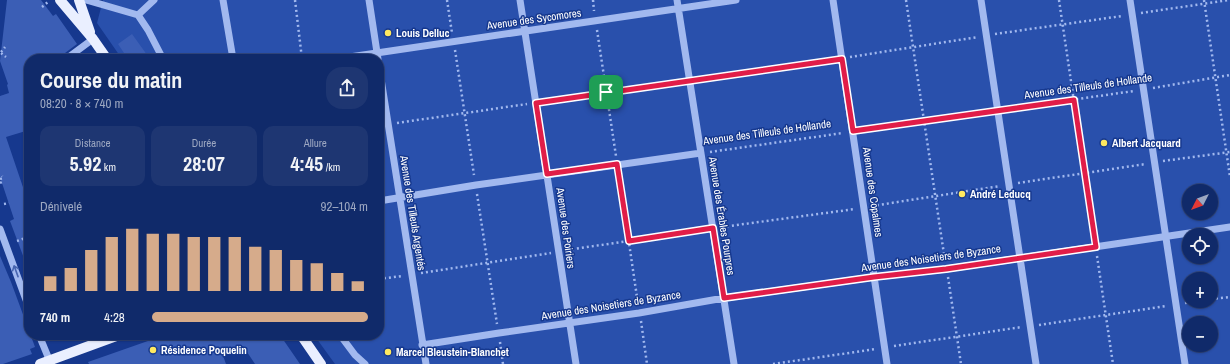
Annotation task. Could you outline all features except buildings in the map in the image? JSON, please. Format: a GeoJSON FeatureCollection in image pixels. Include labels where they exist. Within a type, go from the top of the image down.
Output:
{"type":"FeatureCollection","features":[{"type":"Feature","properties":{"kind":"main road"},"geometry":{"type":"LineString","coordinates":[[60,0],[93,39],[104,54]]}},
{"type":"Feature","properties":{"kind":"main road"},"geometry":{"type":"LineString","coordinates":[[79,0],[93,39]]}},
{"type":"Feature","properties":{"kind":"main road"},"geometry":{"type":"LineString","coordinates":[[47,363],[106,340]]}},
{"type":"Feature","properties":{"kind":"main road"},"geometry":{"type":"LineString","coordinates":[[304,340],[321,364]]}},
{"type":"Feature","properties":{"kind":"street"},"geometry":{"type":"LineString","coordinates":[[86,0],[138,15],[160,54]]}},
{"type":"Feature","properties":{"kind":"street"},"geometry":{"type":"LineString","coordinates":[[138,15],[154,0]]}},
{"type":"Feature","properties":{"kind":"street"},"geometry":{"type":"LineString","coordinates":[[223,0],[232,54]]}},
{"type":"Feature","properties":{"kind":"street"},"geometry":{"type":"LineString","coordinates":[[370,0],[377,54]]}},
{"type":"Feature","properties":{"kind":"street","name":"Avenue des Poiriers"},"geometry":{"type":"LineString","coordinates":[[520,0],[576,364]]}},
{"type":"Feature","properties":{"kind":"street","name":"Avenue des Érables Pourpres"},"geometry":{"type":"LineString","coordinates":[[677,0],[734,364]]}},
{"type":"Feature","properties":{"kind":"street","name":"Avenue des Sycomores"},"geometry":{"type":"LineString","coordinates":[[384,55],[525,31],[736,0]]}},
{"type":"Feature","properties":{"kind":"street","name":"Avenue des Copalmes"},"geometry":{"type":"LineString","coordinates":[[833,0],[887,364]]}},
{"type":"Feature","properties":{"kind":"street"},"geometry":{"type":"LineString","coordinates":[[982,0],[1036,364]]}},
{"type":"Feature","properties":{"kind":"street"},"geometry":{"type":"LineString","coordinates":[[1130,0],[1185,364]]}},
{"type":"Feature","properties":{"kind":"street"},"geometry":{"type":"LineString","coordinates":[[73,54],[93,39]]}},
{"type":"Feature","properties":{"kind":"street","name":"Avenue des Tilleuls Argentés"},"geometry":{"type":"LineString","coordinates":[[384,96],[426,364]]}},
{"type":"Feature","properties":{"kind":"street","name":"Avenue des Tilleuls de Hollande"},"geometry":{"type":"LineString","coordinates":[[384,200],[547,174],[701,153]]}},
{"type":"Feature","properties":{"kind":"street","name":"Avenue des Noisetiers de Byzance"},"geometry":{"type":"LineString","coordinates":[[422,345],[569,322],[640,313],[724,298],[874,277],[946,269],[1230,227]]}},
{"type":"Feature","properties":{"kind":"street"},"geometry":{"type":"LineString","coordinates":[[0,229],[24,294]]}},
{"type":"Feature","properties":{"kind":"street"},"geometry":{"type":"LineString","coordinates":[[40,340],[47,363]]}},
{"type":"Feature","properties":{"kind":"street"},"geometry":{"type":"LineString","coordinates":[[344,340],[365,364]]}},
{"type":"Feature","properties":{"kind":"path"},"geometry":{"type":"LineString","coordinates":[[295,0],[301,54]]}},
{"type":"Feature","properties":{"kind":"path"},"geometry":{"type":"LineString","coordinates":[[592,0],[647,364]]}},
{"type":"Feature","properties":{"kind":"path"},"geometry":{"type":"LineString","coordinates":[[906,0],[960,364]]}},
{"type":"Feature","properties":{"kind":"path"},"geometry":{"type":"LineString","coordinates":[[1059,0],[1113,364]]}},
{"type":"Feature","properties":{"kind":"path"},"geometry":{"type":"LineString","coordinates":[[389,125],[606,92],[842,59],[986,35],[1062,25],[1204,2],[1229,0]]}},
{"type":"Feature","properties":{"kind":"path"},"geometry":{"type":"LineString","coordinates":[[42,7],[48,2]]}},
{"type":"Feature","properties":{"kind":"path"},"geometry":{"type":"LineString","coordinates":[[1204,2],[1228,152],[1230,177]]}},
{"type":"Feature","properties":{"kind":"path"},"geometry":{"type":"LineString","coordinates":[[5,47],[1,53],[6,57]]}},
{"type":"Feature","properties":{"kind":"path","name":"Avenue des Tilleuls de Hollande"},"geometry":{"type":"LineString","coordinates":[[701,153],[924,120],[1144,90],[1230,75]]}},
{"type":"Feature","properties":{"kind":"path"},"geometry":{"type":"LineString","coordinates":[[384,278],[1228,152]]}},
{"type":"Feature","properties":{"kind":"path"},"geometry":{"type":"LineString","coordinates":[[1,181],[3,178],[2,176]]}},
{"type":"Feature","properties":{"kind":"path"},"geometry":{"type":"LineString","coordinates":[[4,204],[9,202]]}},
{"type":"Feature","properties":{"kind":"path"},"geometry":{"type":"LineString","coordinates":[[17,241],[24,238]]}},
{"type":"Feature","properties":{"kind":"path"},"geometry":{"type":"LineString","coordinates":[[1218,298],[1230,297]]}},
{"type":"Feature","properties":{"kind":"path"},"geometry":{"type":"LineString","coordinates":[[773,364],[1182,303]]}},
{"type":"Feature","properties":{"kind":"shaded area"},"geometry":{"type":"Polygon","coordinates":[[[103,0],[1230,0],[1230,364],[335,364],[318,340],[384,340],[384,54],[119,54],[97,23],[103,0]]]}},
{"type":"Feature","properties":{"kind":"place","name":"Louis Delluc"},"geometry":{"type":"Point","coordinates":[388,33]}},
{"type":"Feature","properties":{"kind":"place","name":"Albert Jacquard"},"geometry":{"type":"Point","coordinates":[1104,143]}},
{"type":"Feature","properties":{"kind":"place","name":"André Leducq"},"geometry":{"type":"Point","coordinates":[962,194]}},
{"type":"Feature","properties":{"kind":"place","name":"Résidence Poquelin"},"geometry":{"type":"Point","coordinates":[153,350]}},
{"type":"Feature","properties":{"kind":"place","name":"Marcel Bleustein-Blanchet"},"geometry":{"type":"Point","coordinates":[388,352]}},
{"type":"Feature","properties":{"kind":"route"},"geometry":{"type":"LineString","coordinates":[[842,59],[853,131],[1074,100],[1096,247],[946,269],[874,277],[724,298],[713,228],[629,241],[617,164],[547,174],[536,103],[606,92],[842,59]]}}]}
